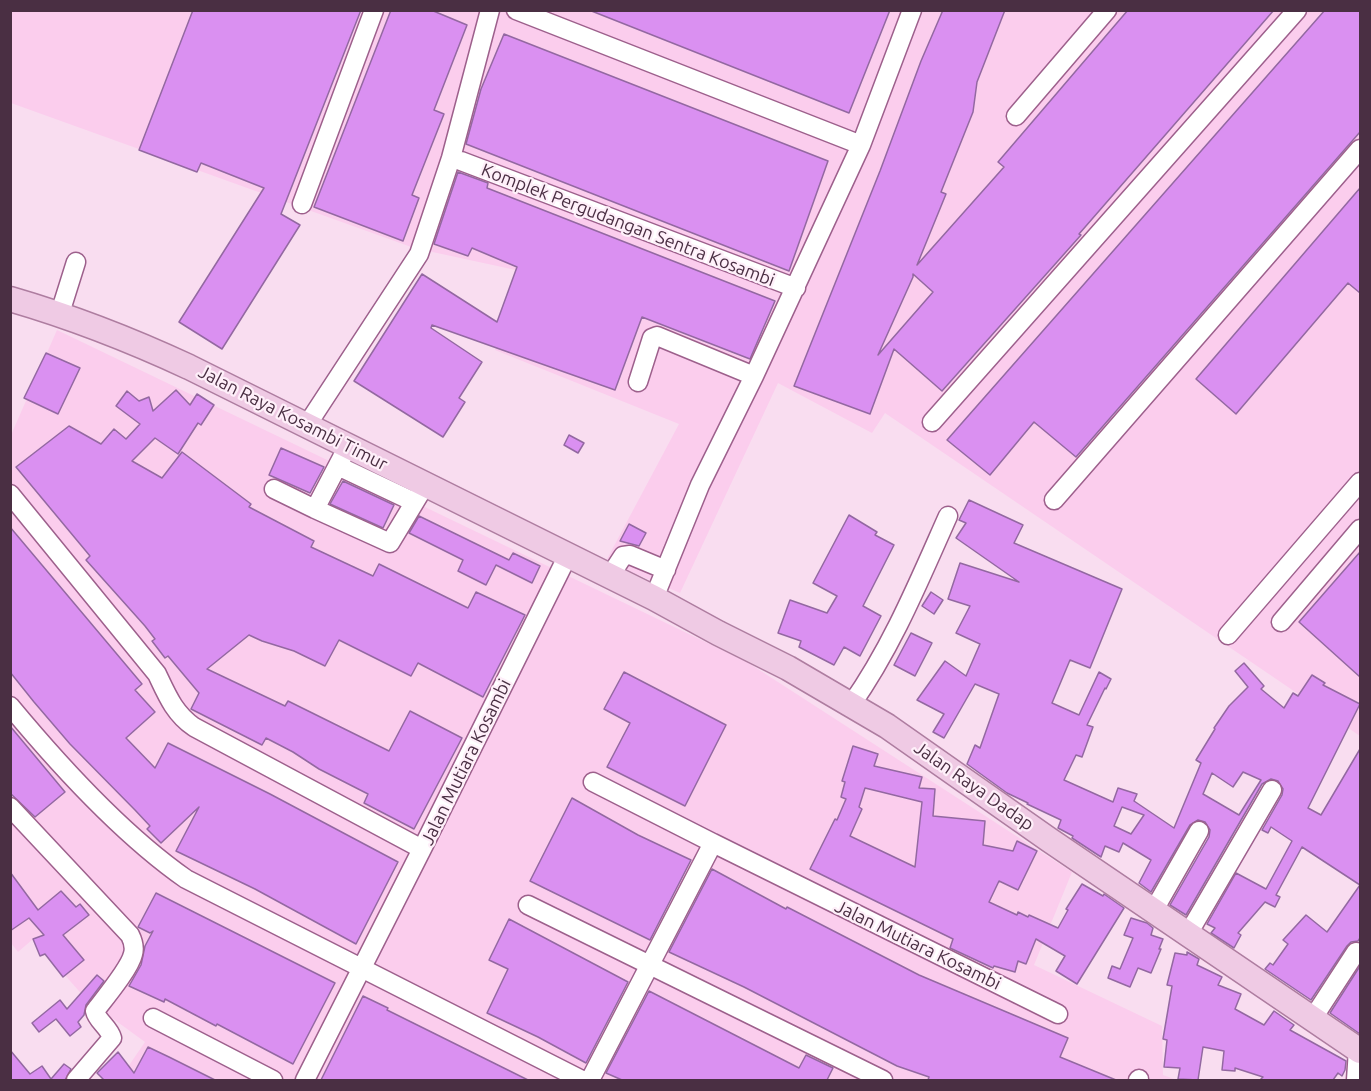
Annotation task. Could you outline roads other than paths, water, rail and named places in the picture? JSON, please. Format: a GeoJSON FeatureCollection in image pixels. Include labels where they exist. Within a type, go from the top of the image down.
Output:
{"type":"FeatureCollection","features":[{"type":"Feature","properties":{"kind":"main road","name":"Jalan Raya Kosambi Timur"},"geometry":{"type":"LineString","coordinates":[[10,299],[60,313],[189,367],[307,425],[343,456],[565,562]]}},
{"type":"Feature","properties":{"kind":"main road","name":"Jalan Raya Dadap"},"geometry":{"type":"LineString","coordinates":[[565,562],[610,576],[654,598],[788,668],[887,726],[1359,1050]]}},
{"type":"Feature","properties":{"kind":"street"},"geometry":{"type":"LineString","coordinates":[[302,204],[374,10]]}},
{"type":"Feature","properties":{"kind":"street"},"geometry":{"type":"LineString","coordinates":[[307,425],[419,254],[451,158],[490,10]]}},
{"type":"Feature","properties":{"kind":"street"},"geometry":{"type":"LineString","coordinates":[[516,10],[861,145]]}},
{"type":"Feature","properties":{"kind":"street","name":"Komplek Pergudangan Sentra Kosambi"},"geometry":{"type":"LineString","coordinates":[[654,598],[700,485],[754,376],[861,145],[912,10]]}},
{"type":"Feature","properties":{"kind":"street"},"geometry":{"type":"LineString","coordinates":[[1016,116],[1107,10]]}},
{"type":"Feature","properties":{"kind":"street"},"geometry":{"type":"LineString","coordinates":[[932,422],[1297,10]]}},
{"type":"Feature","properties":{"kind":"street"},"geometry":{"type":"LineString","coordinates":[[1054,500],[1360,148]]}},
{"type":"Feature","properties":{"kind":"street","name":"Komplek Pergudangan Sentra Kosambi"},"geometry":{"type":"LineString","coordinates":[[461,161],[795,288]]}},
{"type":"Feature","properties":{"kind":"street"},"geometry":{"type":"LineString","coordinates":[[60,313],[76,262]]}},
{"type":"Feature","properties":{"kind":"street"},"geometry":{"type":"LineString","coordinates":[[638,382],[652,338],[657,336],[754,376]]}},
{"type":"Feature","properties":{"kind":"street"},"geometry":{"type":"LineString","coordinates":[[315,509],[343,456]]}},
{"type":"Feature","properties":{"kind":"street"},"geometry":{"type":"LineString","coordinates":[[1228,635],[1360,482]]}},
{"type":"Feature","properties":{"kind":"street"},"geometry":{"type":"LineString","coordinates":[[274,489],[388,543],[392,541],[419,494]]}},
{"type":"Feature","properties":{"kind":"street"},"geometry":{"type":"LineString","coordinates":[[10,494],[157,674],[172,707],[183,720],[422,849]]}},
{"type":"Feature","properties":{"kind":"street"},"geometry":{"type":"LineString","coordinates":[[851,705],[887,647],[948,516]]}},
{"type":"Feature","properties":{"kind":"street"},"geometry":{"type":"LineString","coordinates":[[1281,622],[1360,529]]}},
{"type":"Feature","properties":{"kind":"street"},"geometry":{"type":"LineString","coordinates":[[610,576],[623,556],[627,555],[666,570]]}},
{"type":"Feature","properties":{"kind":"street","name":"Jalan Mutiara Kosambi"},"geometry":{"type":"LineString","coordinates":[[305,1080],[565,562]]}},
{"type":"Feature","properties":{"kind":"street"},"geometry":{"type":"LineString","coordinates":[[10,706],[87,790],[143,845],[186,879],[582,1080]]}},
{"type":"Feature","properties":{"kind":"street","name":"Jalan Mutiara Kosambi"},"geometry":{"type":"LineString","coordinates":[[593,782],[1058,1014]]}},
{"type":"Feature","properties":{"kind":"street"},"geometry":{"type":"LineString","coordinates":[[1188,934],[1272,790]]}},
{"type":"Feature","properties":{"kind":"street"},"geometry":{"type":"LineString","coordinates":[[10,807],[130,935],[134,947],[132,958],[95,1011],[108,1028],[112,1038],[76,1080]]}},
{"type":"Feature","properties":{"kind":"street"},"geometry":{"type":"LineString","coordinates":[[1154,910],[1199,831]]}},
{"type":"Feature","properties":{"kind":"street"},"geometry":{"type":"LineString","coordinates":[[590,1080],[713,843]]}},
{"type":"Feature","properties":{"kind":"street"},"geometry":{"type":"LineString","coordinates":[[528,905],[883,1080]]}},
{"type":"Feature","properties":{"kind":"street"},"geometry":{"type":"LineString","coordinates":[[1313,1018],[1356,952]]}},
{"type":"Feature","properties":{"kind":"street"},"geometry":{"type":"LineString","coordinates":[[153,1018],[273,1080]]}},
{"type":"Feature","properties":{"kind":"street"},"geometry":{"type":"LineString","coordinates":[[1356,1080],[1359,1050]]}}]}
